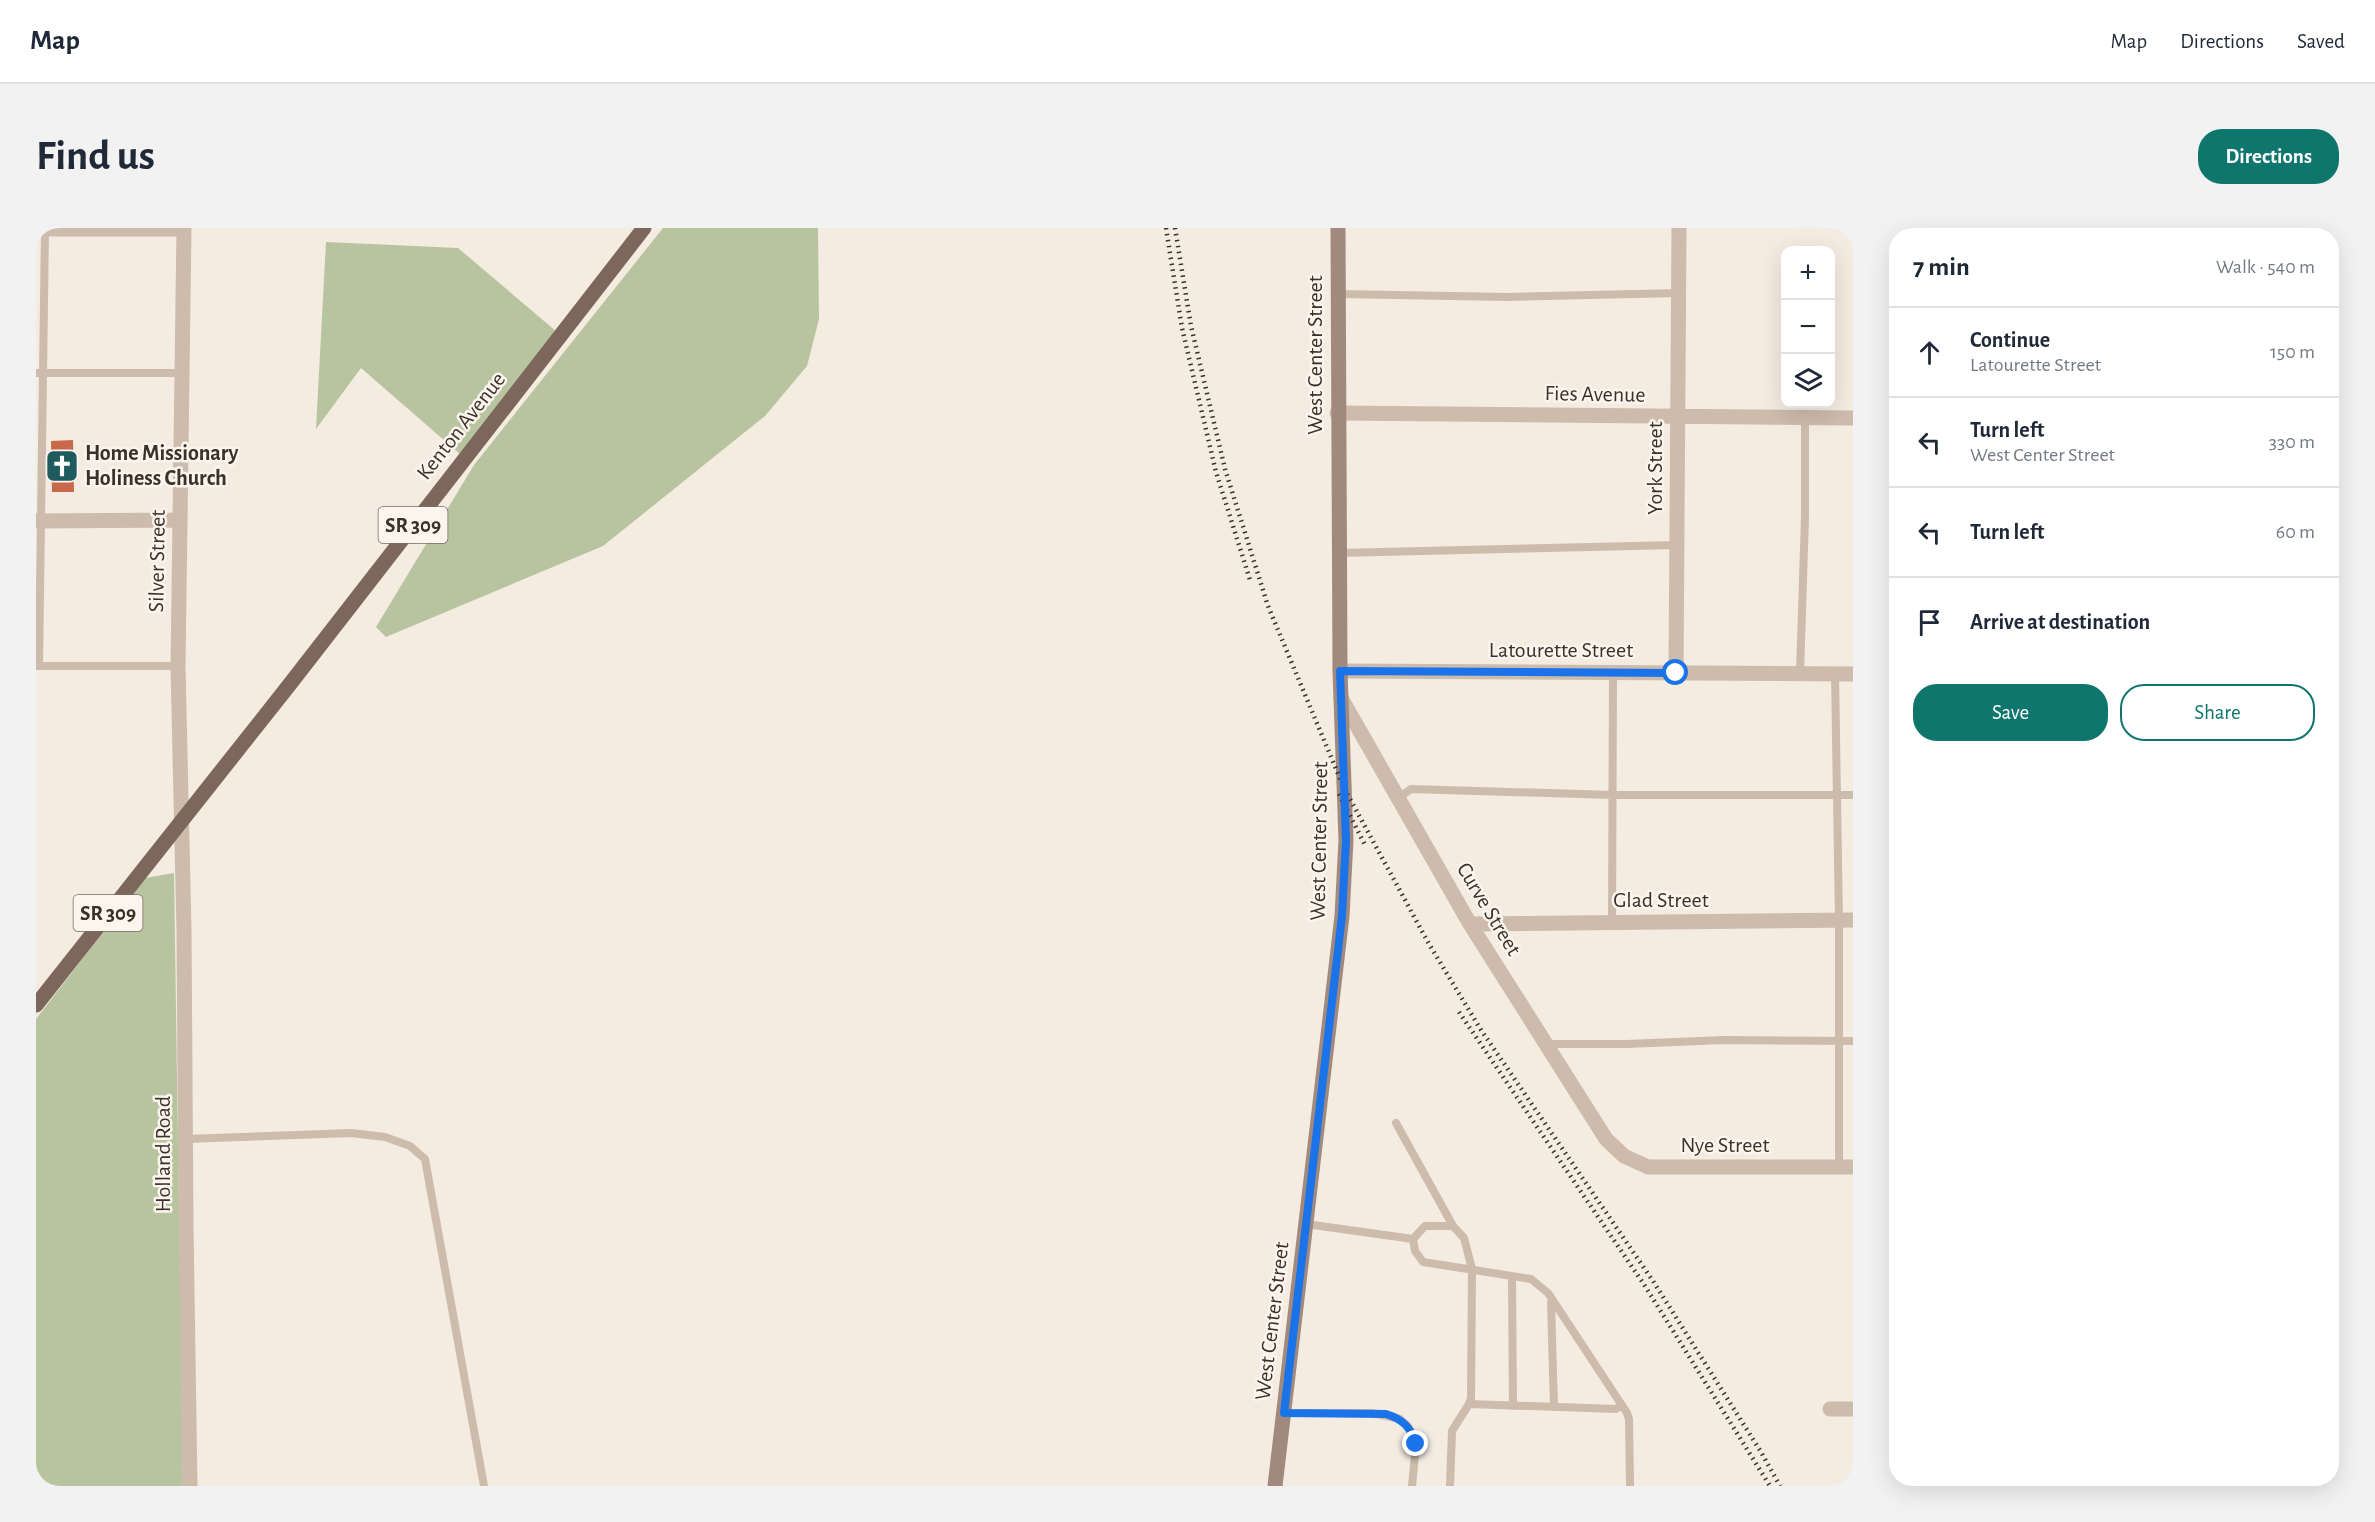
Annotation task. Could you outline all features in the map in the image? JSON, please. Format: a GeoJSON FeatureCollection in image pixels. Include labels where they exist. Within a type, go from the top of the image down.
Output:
{"type":"FeatureCollection","features":[{"type":"Feature","properties":{"kind":"main road","name":"Kenton Avenue"},"geometry":{"type":"LineString","coordinates":[[180,822],[644,228]]}},
{"type":"Feature","properties":{"kind":"main road","name":"West Center Street"},"geometry":{"type":"LineString","coordinates":[[1275,1486],[1346,870],[1340,671],[1337,413],[1338,228]]}},
{"type":"Feature","properties":{"kind":"main road","name":"SR 309"},"geometry":{"type":"LineString","coordinates":[[36,1005],[180,822]]}},
{"type":"Feature","properties":{"kind":"street","name":"Silver Street"},"geometry":{"type":"LineString","coordinates":[[180,822],[178,666],[184,228]]}},
{"type":"Feature","properties":{"kind":"street"},"geometry":{"type":"LineString","coordinates":[[36,229],[184,228]]}},
{"type":"Feature","properties":{"kind":"street","name":"York Street"},"geometry":{"type":"LineString","coordinates":[[1676,673],[1679,228]]}},
{"type":"Feature","properties":{"kind":"street","name":"Fies Avenue"},"geometry":{"type":"LineString","coordinates":[[1337,413],[1853,418]]}},
{"type":"Feature","properties":{"kind":"street"},"geometry":{"type":"LineString","coordinates":[[39,521],[180,520]]}},
{"type":"Feature","properties":{"kind":"street","name":"Latourette Street"},"geometry":{"type":"LineString","coordinates":[[1340,671],[1853,674]]}},
{"type":"Feature","properties":{"kind":"street","name":"Curve Street"},"geometry":{"type":"LineString","coordinates":[[1341,698],[1470,924],[1606,1139]]}},
{"type":"Feature","properties":{"kind":"street","name":"Holland Road"},"geometry":{"type":"LineString","coordinates":[[180,822],[184,930],[190,1486]]}},
{"type":"Feature","properties":{"kind":"street","name":"Glad Street"},"geometry":{"type":"LineString","coordinates":[[1470,924],[1846,920]]}},
{"type":"Feature","properties":{"kind":"street","name":"Nye Street"},"geometry":{"type":"LineString","coordinates":[[1606,1139],[1624,1156],[1647,1167],[1846,1167]]}},
{"type":"Feature","properties":{"kind":"street"},"geometry":{"type":"LineString","coordinates":[[1830,1409],[1853,1409]]}},
{"type":"Feature","properties":{"kind":"lane"},"geometry":{"type":"LineString","coordinates":[[45,229],[39,373],[37,666],[178,666]]}},
{"type":"Feature","properties":{"kind":"lane"},"geometry":{"type":"LineString","coordinates":[[1338,294],[1507,297],[1679,293]]}},
{"type":"Feature","properties":{"kind":"lane"},"geometry":{"type":"LineString","coordinates":[[39,373],[182,373]]}},
{"type":"Feature","properties":{"kind":"lane"},"geometry":{"type":"LineString","coordinates":[[1800,673],[1805,517],[1805,418]]}},
{"type":"Feature","properties":{"kind":"lane"},"geometry":{"type":"LineString","coordinates":[[1339,554],[1677,545]]}},
{"type":"Feature","properties":{"kind":"lane"},"geometry":{"type":"LineString","coordinates":[[1612,922],[1613,672]]}},
{"type":"Feature","properties":{"kind":"lane"},"geometry":{"type":"LineString","coordinates":[[1835,674],[1837,796],[1846,920],[1839,1041],[1846,1167]]}},
{"type":"Feature","properties":{"kind":"lane"},"geometry":{"type":"LineString","coordinates":[[1398,798],[1411,789],[1612,795],[1853,795]]}},
{"type":"Feature","properties":{"kind":"lane"},"geometry":{"type":"LineString","coordinates":[[1546,1044],[1724,1040],[1853,1041]]}},
{"type":"Feature","properties":{"kind":"lane"},"geometry":{"type":"LineString","coordinates":[[1396,1123],[1453,1226],[1464,1238],[1472,1269],[1471,1390],[1469,1404],[1452,1431],[1450,1486]]}},
{"type":"Feature","properties":{"kind":"lane"},"geometry":{"type":"LineString","coordinates":[[186,1139],[351,1133],[385,1137],[411,1146],[425,1159],[484,1486]]}},
{"type":"Feature","properties":{"kind":"lane"},"geometry":{"type":"LineString","coordinates":[[1306,1224],[1413,1239]]}},
{"type":"Feature","properties":{"kind":"lane"},"geometry":{"type":"LineString","coordinates":[[1413,1239],[1425,1226],[1453,1226]]}},
{"type":"Feature","properties":{"kind":"lane"},"geometry":{"type":"LineString","coordinates":[[1413,1239],[1415,1251],[1423,1262],[1531,1279],[1548,1293],[1629,1419],[1630,1486]]}},
{"type":"Feature","properties":{"kind":"lane"},"geometry":{"type":"LineString","coordinates":[[1512,1276],[1513,1406]]}},
{"type":"Feature","properties":{"kind":"lane"},"geometry":{"type":"LineString","coordinates":[[1552,1299],[1554,1407]]}},
{"type":"Feature","properties":{"kind":"lane"},"geometry":{"type":"LineString","coordinates":[[1469,1404],[1616,1409],[1622,1405]]}},
{"type":"Feature","properties":{"kind":"lane"},"geometry":{"type":"LineString","coordinates":[[1284,1413],[1372,1413],[1400,1419],[1408,1426],[1416,1444],[1412,1486]]}},
{"type":"Feature","properties":{"kind":"green space"},"geometry":{"type":"Polygon","coordinates":[[[663,228],[818,228],[819,319],[807,366],[765,416],[603,546],[386,637],[376,627],[474,465],[663,228]]]}},
{"type":"Feature","properties":{"kind":"green space"},"geometry":{"type":"Polygon","coordinates":[[[326,242],[458,248],[557,332],[460,454],[361,368],[316,429],[326,242]]]}},
{"type":"Feature","properties":{"kind":"green space"},"geometry":{"type":"Polygon","coordinates":[[[174,873],[183,1486],[36,1486],[36,1019],[145,878],[174,873]]]}},
{"type":"Feature","properties":{"kind":"building","name":"Home Missionary Holiness Church"},"geometry":{"type":"Polygon","coordinates":[[[73,440],[74,492],[52,492],[51,441],[73,440]]]}},
{"type":"Feature","properties":{"kind":"railway"},"geometry":{"type":"LineString","coordinates":[[1166,228],[1182,328],[1216,472],[1250,580]]}},
{"type":"Feature","properties":{"kind":"railway"},"geometry":{"type":"LineString","coordinates":[[1175,228],[1191,326],[1225,469],[1268,606],[1344,788],[1429,944],[1481,1030],[1653,1281],[1780,1486]]}},
{"type":"Feature","properties":{"kind":"railway"},"geometry":{"type":"LineString","coordinates":[[1339,794],[1366,847]]}},
{"type":"Feature","properties":{"kind":"railway"},"geometry":{"type":"LineString","coordinates":[[1459,1012],[1645,1286],[1770,1486]]}},
{"type":"Feature","properties":{"kind":"place","name":"Home Missionary Holiness Church"},"geometry":{"type":"Point","coordinates":[62,466]}},
{"type":"Feature","properties":{"kind":"route"},"geometry":{"type":"LineString","coordinates":[[1416,1444],[1408,1426],[1400,1419],[1386,1414],[1284,1413],[1346,870],[1340,671],[1676,673]]}}]}
